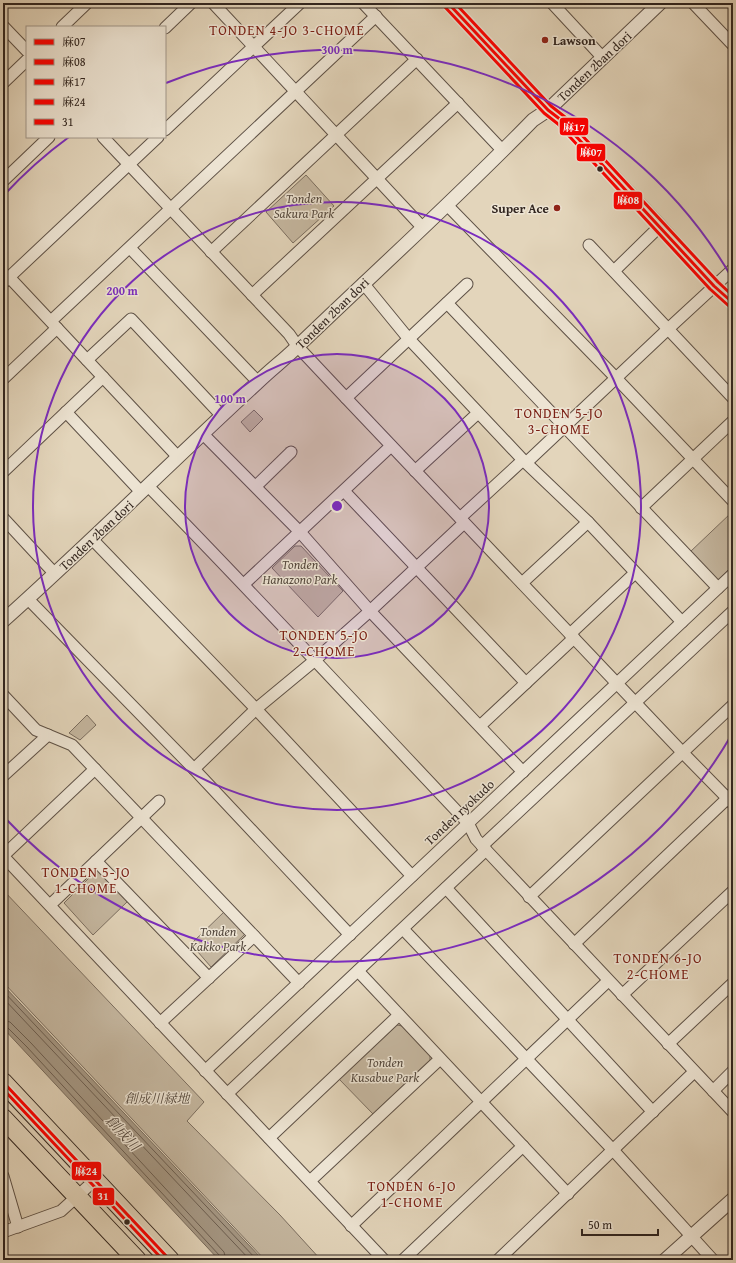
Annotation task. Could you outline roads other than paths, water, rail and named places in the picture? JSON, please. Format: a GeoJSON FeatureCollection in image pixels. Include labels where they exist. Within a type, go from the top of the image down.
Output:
{"type":"FeatureCollection","features":[{"type":"Feature","properties":{"kind":"highway"},"geometry":{"type":"LineString","coordinates":[[3,1082],[170,1260]]}},
{"type":"Feature","properties":{"kind":"highway"},"geometry":{"type":"LineString","coordinates":[[3,1118],[77,1197],[123,1252],[137,1260]]}},
{"type":"Feature","properties":{"kind":"street"},"geometry":{"type":"LineString","coordinates":[[63,26],[87,3]]}},
{"type":"Feature","properties":{"kind":"street"},"geometry":{"type":"LineString","coordinates":[[166,27],[191,3]]}},
{"type":"Feature","properties":{"kind":"street"},"geometry":{"type":"LineString","coordinates":[[213,3],[423,228]]}},
{"type":"Feature","properties":{"kind":"street"},"geometry":{"type":"LineString","coordinates":[[166,129],[300,3]]}},
{"type":"Feature","properties":{"kind":"street"},"geometry":{"type":"LineString","coordinates":[[363,3],[503,151]]}},
{"type":"Feature","properties":{"kind":"street"},"geometry":{"type":"LineString","coordinates":[[448,3],[548,110],[561,120],[714,286],[733,303]]}},
{"type":"Feature","properties":{"kind":"street"},"geometry":{"type":"LineString","coordinates":[[552,3],[603,58]]}},
{"type":"Feature","properties":{"kind":"street"},"geometry":{"type":"LineString","coordinates":[[693,3],[733,45]]}},
{"type":"Feature","properties":{"kind":"street","name":"Tonden 2ban dori"},"geometry":{"type":"LineString","coordinates":[[3,622],[258,382],[298,347],[363,283],[503,151],[533,120],[548,110],[603,58],[655,5]]}},
{"type":"Feature","properties":{"kind":"street"},"geometry":{"type":"LineString","coordinates":[[3,378],[54,324],[170,209],[376,16]]}},
{"type":"Feature","properties":{"kind":"street"},"geometry":{"type":"LineString","coordinates":[[3,26],[26,50]]}},
{"type":"Feature","properties":{"kind":"street"},"geometry":{"type":"LineString","coordinates":[[210,252],[417,59]]}},
{"type":"Feature","properties":{"kind":"street"},"geometry":{"type":"LineString","coordinates":[[3,83],[26,61]]}},
{"type":"Feature","properties":{"kind":"street"},"geometry":{"type":"LineString","coordinates":[[252,295],[458,103]]}},
{"type":"Feature","properties":{"kind":"street"},"geometry":{"type":"LineString","coordinates":[[3,180],[48,138]]}},
{"type":"Feature","properties":{"kind":"street"},"geometry":{"type":"LineString","coordinates":[[104,138],[289,334],[298,347],[415,471],[683,753],[731,799],[574,944]]}},
{"type":"Feature","properties":{"kind":"street"},"geometry":{"type":"LineString","coordinates":[[157,138],[5,279],[54,324],[178,457]]}},
{"type":"Feature","properties":{"kind":"street"},"geometry":{"type":"LineString","coordinates":[[447,205],[616,378],[733,501]]}},
{"type":"Feature","properties":{"kind":"street"},"geometry":{"type":"LineString","coordinates":[[614,271],[660,226]]}},
{"type":"Feature","properties":{"kind":"street"},"geometry":{"type":"LineString","coordinates":[[589,245],[733,398]]}},
{"type":"Feature","properties":{"kind":"street"},"geometry":{"type":"LineString","coordinates":[[130,248],[258,382]]}},
{"type":"Feature","properties":{"kind":"street"},"geometry":{"type":"LineString","coordinates":[[194,769],[256,709],[314,661],[370,611],[416,568],[462,520],[525,461],[565,427],[733,269]]}},
{"type":"Feature","properties":{"kind":"street"},"geometry":{"type":"LineString","coordinates":[[363,283],[408,338],[478,413],[588,522],[682,622]]}},
{"type":"Feature","properties":{"kind":"street"},"geometry":{"type":"LineString","coordinates":[[346,398],[467,284]]}},
{"type":"Feature","properties":{"kind":"street"},"geometry":{"type":"LineString","coordinates":[[447,303],[718,588]]}},
{"type":"Feature","properties":{"kind":"street"},"geometry":{"type":"LineString","coordinates":[[87,360],[130,319],[222,416]]}},
{"type":"Feature","properties":{"kind":"street"},"geometry":{"type":"LineString","coordinates":[[3,472],[103,377]]}},
{"type":"Feature","properties":{"kind":"street"},"geometry":{"type":"LineString","coordinates":[[66,412],[244,584],[314,661],[468,823],[476,839],[529,897],[733,1112]]}},
{"type":"Feature","properties":{"kind":"street"},"geometry":{"type":"LineString","coordinates":[[415,471],[478,413]]}},
{"type":"Feature","properties":{"kind":"street"},"geometry":{"type":"LineString","coordinates":[[641,508],[733,421]]}},
{"type":"Feature","properties":{"kind":"street"},"geometry":{"type":"LineString","coordinates":[[203,434],[300,532],[370,611],[523,772]]}},
{"type":"Feature","properties":{"kind":"street"},"geometry":{"type":"LineString","coordinates":[[244,584],[392,446]]}},
{"type":"Feature","properties":{"kind":"street"},"geometry":{"type":"LineString","coordinates":[[256,486],[291,452]]}},
{"type":"Feature","properties":{"kind":"street"},"geometry":{"type":"LineString","coordinates":[[344,491],[526,682]]}},
{"type":"Feature","properties":{"kind":"street"},"geometry":{"type":"LineString","coordinates":[[3,518],[55,574]]}},
{"type":"Feature","properties":{"kind":"street"},"geometry":{"type":"LineString","coordinates":[[522,583],[588,522]]}},
{"type":"Feature","properties":{"kind":"street"},"geometry":{"type":"LineString","coordinates":[[92,539],[256,709],[412,876]]}},
{"type":"Feature","properties":{"kind":"street"},"geometry":{"type":"LineString","coordinates":[[480,726],[635,573]]}},
{"type":"Feature","properties":{"kind":"street","name":"Tonden ryokudo"},"geometry":{"type":"LineString","coordinates":[[205,1071],[733,574]]}},
{"type":"Feature","properties":{"kind":"street"},"geometry":{"type":"LineString","coordinates":[[28,599],[194,769],[350,935]]}},
{"type":"Feature","properties":{"kind":"street"},"geometry":{"type":"LineString","coordinates":[[227,1094],[404,929],[484,848],[635,702],[733,611]]}},
{"type":"Feature","properties":{"kind":"street"},"geometry":{"type":"LineString","coordinates":[[3,695],[36,730],[72,745],[299,982]]}},
{"type":"Feature","properties":{"kind":"street"},"geometry":{"type":"LineString","coordinates":[[529,897],[733,706]]}},
{"type":"Feature","properties":{"kind":"street"},"geometry":{"type":"LineString","coordinates":[[3,776],[48,735]]}},
{"type":"Feature","properties":{"kind":"street"},"geometry":{"type":"LineString","coordinates":[[95,769],[3,856],[384,1260]]}},
{"type":"Feature","properties":{"kind":"street"},"geometry":{"type":"LineString","coordinates":[[50,905],[159,801]]}},
{"type":"Feature","properties":{"kind":"street"},"geometry":{"type":"LineString","coordinates":[[96,861],[208,978]]}},
{"type":"Feature","properties":{"kind":"street"},"geometry":{"type":"LineString","coordinates":[[446,888],[653,1112]]}},
{"type":"Feature","properties":{"kind":"street"},"geometry":{"type":"LineString","coordinates":[[622,995],[733,891]]}},
{"type":"Feature","properties":{"kind":"street"},"geometry":{"type":"LineString","coordinates":[[404,929],[613,1150],[713,1260]]}},
{"type":"Feature","properties":{"kind":"street"},"geometry":{"type":"LineString","coordinates":[[160,1023],[254,936]]}},
{"type":"Feature","properties":{"kind":"street"},"geometry":{"type":"LineString","coordinates":[[358,971],[568,1194]]}},
{"type":"Feature","properties":{"kind":"street"},"geometry":{"type":"LineString","coordinates":[[351,1226],[608,982]]}},
{"type":"Feature","properties":{"kind":"street"},"geometry":{"type":"LineString","coordinates":[[668,1044],[733,983]]}},
{"type":"Feature","properties":{"kind":"street"},"geometry":{"type":"LineString","coordinates":[[269,1138],[399,1015]]}},
{"type":"Feature","properties":{"kind":"street"},"geometry":{"type":"LineString","coordinates":[[310,1182],[440,1059]]}},
{"type":"Feature","properties":{"kind":"street"},"geometry":{"type":"LineString","coordinates":[[712,1090],[733,1071]]}},
{"type":"Feature","properties":{"kind":"street"},"geometry":{"type":"LineString","coordinates":[[498,1260],[694,1072]]}},
{"type":"Feature","properties":{"kind":"street"},"geometry":{"type":"LineString","coordinates":[[403,1260],[523,1146]]}},
{"type":"Feature","properties":{"kind":"street"},"geometry":{"type":"LineString","coordinates":[[3,1176],[18,1227]]}},
{"type":"Feature","properties":{"kind":"street"},"geometry":{"type":"LineString","coordinates":[[3,1232],[61,1211],[95,1180]]}},
{"type":"Feature","properties":{"kind":"street"},"geometry":{"type":"LineString","coordinates":[[665,1260],[733,1198]]}},
{"type":"Feature","properties":{"kind":"water","name":"創成川"},"geometry":{"type":"Polygon","coordinates":[[[3,985],[263,1260],[219,1260],[3,1028],[3,985]]]}},
{"type":"Feature","properties":{"kind":"place","name":"Lawson"},"geometry":{"type":"Point","coordinates":[545,40]}},
{"type":"Feature","properties":{"kind":"place","name":"Super Ace"},"geometry":{"type":"Point","coordinates":[557,208]}},
{"type":"Feature","properties":{"kind":"district","name":"TONDEN 4-JO 3-CHOME"},"geometry":{"type":"Point","coordinates":[287,30]}},
{"type":"Feature","properties":{"kind":"district","name":"TONDEN 5-JO 3-CHOME"},"geometry":{"type":"Point","coordinates":[559,422]}},
{"type":"Feature","properties":{"kind":"district","name":"TONDEN 5-JO 2-CHOME"},"geometry":{"type":"Point","coordinates":[324,644]}},
{"type":"Feature","properties":{"kind":"district","name":"TONDEN 5-JO 1-CHOME"},"geometry":{"type":"Point","coordinates":[86,880]}},
{"type":"Feature","properties":{"kind":"district","name":"TONDEN 6-JO 2-CHOME"},"geometry":{"type":"Point","coordinates":[658,966]}},
{"type":"Feature","properties":{"kind":"district","name":"TONDEN 6-JO 1-CHOME"},"geometry":{"type":"Point","coordinates":[412,1194]}},
{"type":"Feature","properties":{"kind":"park label","name":"Tonden Sakura Park"},"geometry":{"type":"Point","coordinates":[304,206]}},
{"type":"Feature","properties":{"kind":"park label","name":"Tonden Hanazono Park"},"geometry":{"type":"Point","coordinates":[300,572]}},
{"type":"Feature","properties":{"kind":"park label","name":"Tonden Kakko Park"},"geometry":{"type":"Point","coordinates":[218,938]}},
{"type":"Feature","properties":{"kind":"park label","name":"Tonden Kusabue Park"},"geometry":{"type":"Point","coordinates":[385,1070]}},
{"type":"Feature","properties":{"kind":"park label","name":"創成川緑地"},"geometry":{"type":"Point","coordinates":[157,1098]}}]}
